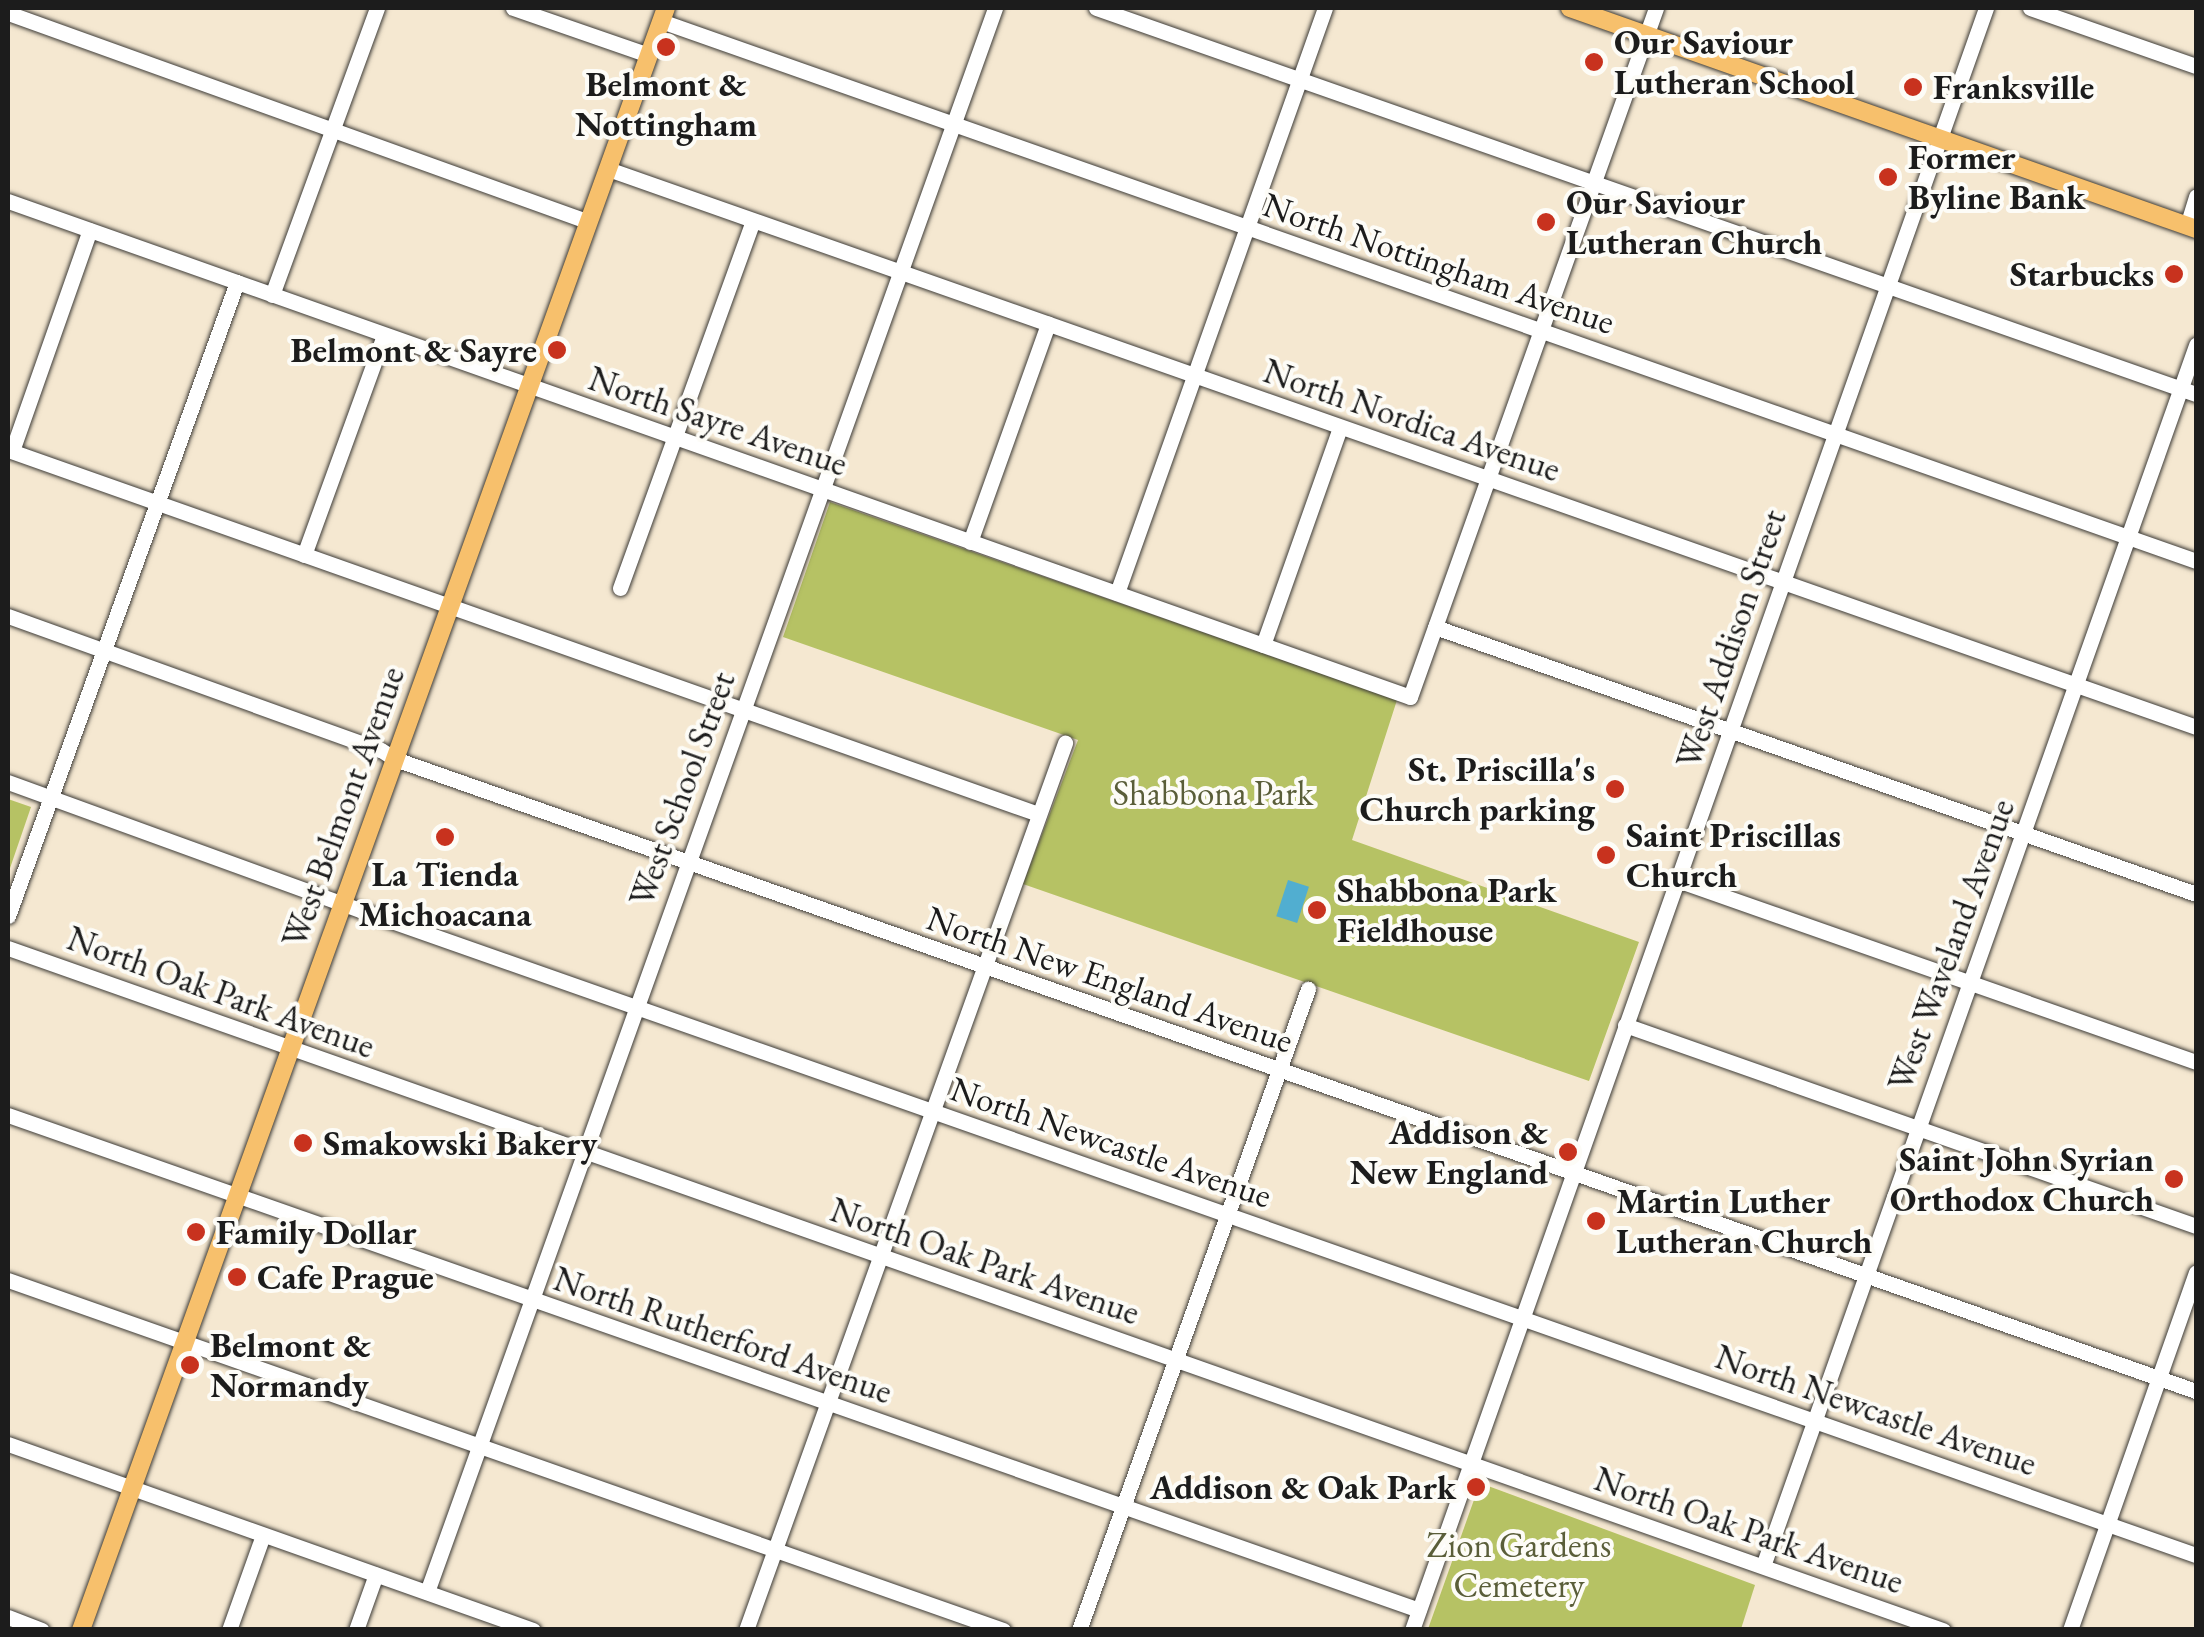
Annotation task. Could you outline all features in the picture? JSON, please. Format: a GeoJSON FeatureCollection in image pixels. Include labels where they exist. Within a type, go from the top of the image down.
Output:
{"type":"FeatureCollection","features":[{"type":"Feature","properties":{"kind":"main road"},"geometry":{"type":"LineString","coordinates":[[1570,8],[2192,227]]}},
{"type":"Feature","properties":{"kind":"main road","name":"West Belmont Avenue"},"geometry":{"type":"LineString","coordinates":[[81,1630],[664,14]]}},
{"type":"Feature","properties":{"kind":"street"},"geometry":{"type":"LineString","coordinates":[[272,295],[377,8]]}},
{"type":"Feature","properties":{"kind":"street"},"geometry":{"type":"LineString","coordinates":[[513,8],[649,55]]}},
{"type":"Feature","properties":{"kind":"street","name":"West School Street"},"geometry":{"type":"LineString","coordinates":[[427,1592],[995,8]]}},
{"type":"Feature","properties":{"kind":"street"},"geometry":{"type":"LineString","coordinates":[[1096,8],[2189,391]]}},
{"type":"Feature","properties":{"kind":"street"},"geometry":{"type":"LineString","coordinates":[[1117,594],[1325,8]]}},
{"type":"Feature","properties":{"kind":"street"},"geometry":{"type":"LineString","coordinates":[[1656,8],[1435,627],[2196,894]]}},
{"type":"Feature","properties":{"kind":"street","name":"West Addison Street"},"geometry":{"type":"LineString","coordinates":[[1412,1630],[1986,8]]}},
{"type":"Feature","properties":{"kind":"street"},"geometry":{"type":"LineString","coordinates":[[2030,8],[2196,66]]}},
{"type":"Feature","properties":{"kind":"street"},"geometry":{"type":"LineString","coordinates":[[8,10],[589,222]]}},
{"type":"Feature","properties":{"kind":"street","name":"North Nottingham Avenue"},"geometry":{"type":"LineString","coordinates":[[664,14],[953,124],[2196,562]]}},
{"type":"Feature","properties":{"kind":"street","name":"North Nordica Avenue"},"geometry":{"type":"LineString","coordinates":[[608,170],[2196,728]]}},
{"type":"Feature","properties":{"kind":"street"},"geometry":{"type":"LineString","coordinates":[[2192,227],[2196,196]]}},
{"type":"Feature","properties":{"kind":"street","name":"North Sayre Avenue"},"geometry":{"type":"LineString","coordinates":[[8,201],[1410,697],[1435,627]]}},
{"type":"Feature","properties":{"kind":"street"},"geometry":{"type":"LineString","coordinates":[[620,588],[753,220]]}},
{"type":"Feature","properties":{"kind":"street"},"geometry":{"type":"LineString","coordinates":[[90,230],[10,450],[1038,814]]}},
{"type":"Feature","properties":{"kind":"street"},"geometry":{"type":"LineString","coordinates":[[8,916],[237,282]]}},
{"type":"Feature","properties":{"kind":"street"},"geometry":{"type":"LineString","coordinates":[[970,542],[1048,324]]}},
{"type":"Feature","properties":{"kind":"street"},"geometry":{"type":"LineString","coordinates":[[304,556],[384,335]]}},
{"type":"Feature","properties":{"kind":"street","name":"West Waveland Avenue"},"geometry":{"type":"LineString","coordinates":[[1762,1566],[2128,538],[2189,391],[2196,344]]}},
{"type":"Feature","properties":{"kind":"street"},"geometry":{"type":"LineString","coordinates":[[1264,645],[1340,427]]}},
{"type":"Feature","properties":{"kind":"street","name":"North New England Avenue"},"geometry":{"type":"LineString","coordinates":[[8,616],[381,750],[394,759],[2196,1391]]}},
{"type":"Feature","properties":{"kind":"street"},"geometry":{"type":"LineString","coordinates":[[746,1630],[1065,743]]}},
{"type":"Feature","properties":{"kind":"street","name":"North Newcastle Avenue"},"geometry":{"type":"LineString","coordinates":[[8,782],[2196,1555]]}},
{"type":"Feature","properties":{"kind":"street"},"geometry":{"type":"LineString","coordinates":[[1677,880],[2196,1062]]}},
{"type":"Feature","properties":{"kind":"street","name":"North Oak Park Avenue"},"geometry":{"type":"LineString","coordinates":[[8,948],[1943,1630]]}},
{"type":"Feature","properties":{"kind":"street"},"geometry":{"type":"LineString","coordinates":[[1079,1630],[1308,988]]}},
{"type":"Feature","properties":{"kind":"street"},"geometry":{"type":"LineString","coordinates":[[1626,1025],[2196,1226]]}},
{"type":"Feature","properties":{"kind":"street","name":"North Rutherford Avenue"},"geometry":{"type":"LineString","coordinates":[[8,1116],[1418,1610]]}},
{"type":"Feature","properties":{"kind":"street"},"geometry":{"type":"LineString","coordinates":[[2070,1630],[2196,1272]]}},
{"type":"Feature","properties":{"kind":"street"},"geometry":{"type":"LineString","coordinates":[[8,1280],[1003,1630]]}},
{"type":"Feature","properties":{"kind":"street"},"geometry":{"type":"LineString","coordinates":[[8,1444],[427,1592],[489,1622],[533,1630]]}},
{"type":"Feature","properties":{"kind":"street"},"geometry":{"type":"LineString","coordinates":[[229,1630],[263,1535]]}},
{"type":"Feature","properties":{"kind":"street"},"geometry":{"type":"LineString","coordinates":[[356,1630],[376,1574]]}},
{"type":"Feature","properties":{"kind":"street"},"geometry":{"type":"LineString","coordinates":[[8,1617],[42,1630]]}},
{"type":"Feature","properties":{"kind":"green space","name":"Shabbona Park"},"geometry":{"type":"Polygon","coordinates":[[[830,502],[1397,700],[1352,840],[1639,942],[1589,1081],[1023,884],[1078,740],[783,637],[830,502]]]}},
{"type":"Feature","properties":{"kind":"green space"},"geometry":{"type":"Polygon","coordinates":[[[8,799],[31,807],[8,874],[8,799]]]}},
{"type":"Feature","properties":{"kind":"green space","name":"Zion Gardens Cemetery"},"geometry":{"type":"Polygon","coordinates":[[[1480,1483],[1755,1585],[1741,1629],[1428,1629],[1480,1483]]]}},
{"type":"Feature","properties":{"kind":"water"},"geometry":{"type":"Polygon","coordinates":[[[1288,880],[1309,887],[1297,923],[1276,916],[1288,880]]]}},
{"type":"Feature","properties":{"kind":"place","name":"Belmont & Nottingham"},"geometry":{"type":"Point","coordinates":[666,47]}},
{"type":"Feature","properties":{"kind":"place","name":"Our Saviour Lutheran School"},"geometry":{"type":"Point","coordinates":[1594,62]}},
{"type":"Feature","properties":{"kind":"place","name":"Franksville"},"geometry":{"type":"Point","coordinates":[1913,87]}},
{"type":"Feature","properties":{"kind":"place","name":"Former Byline Bank"},"geometry":{"type":"Point","coordinates":[1888,177]}},
{"type":"Feature","properties":{"kind":"place","name":"Our Saviour Lutheran Church"},"geometry":{"type":"Point","coordinates":[1546,222]}},
{"type":"Feature","properties":{"kind":"place","name":"Starbucks"},"geometry":{"type":"Point","coordinates":[2174,274]}},
{"type":"Feature","properties":{"kind":"place","name":"Belmont & Sayre"},"geometry":{"type":"Point","coordinates":[557,350]}},
{"type":"Feature","properties":{"kind":"place","name":"St. Priscilla's Church parking"},"geometry":{"type":"Point","coordinates":[1615,789]}},
{"type":"Feature","properties":{"kind":"place","name":"La Tienda Michoacana"},"geometry":{"type":"Point","coordinates":[445,837]}},
{"type":"Feature","properties":{"kind":"place","name":"Saint Priscillas Church"},"geometry":{"type":"Point","coordinates":[1606,855]}},
{"type":"Feature","properties":{"kind":"place","name":"Shabbona Park Fieldhouse"},"geometry":{"type":"Point","coordinates":[1317,910]}},
{"type":"Feature","properties":{"kind":"place","name":"Smakowski Bakery"},"geometry":{"type":"Point","coordinates":[303,1143]}},
{"type":"Feature","properties":{"kind":"place","name":"Addison & New England"},"geometry":{"type":"Point","coordinates":[1568,1152]}},
{"type":"Feature","properties":{"kind":"place","name":"Saint John Syrian Orthodox Church"},"geometry":{"type":"Point","coordinates":[2174,1179]}},
{"type":"Feature","properties":{"kind":"place","name":"Martin Luther Lutheran Church"},"geometry":{"type":"Point","coordinates":[1596,1221]}},
{"type":"Feature","properties":{"kind":"place","name":"Family Dollar"},"geometry":{"type":"Point","coordinates":[196,1232]}},
{"type":"Feature","properties":{"kind":"place","name":"Cafe Prague"},"geometry":{"type":"Point","coordinates":[237,1277]}},
{"type":"Feature","properties":{"kind":"place","name":"Belmont & Normandy"},"geometry":{"type":"Point","coordinates":[190,1365]}},
{"type":"Feature","properties":{"kind":"place","name":"Addison & Oak Park"},"geometry":{"type":"Point","coordinates":[1476,1487]}}]}
